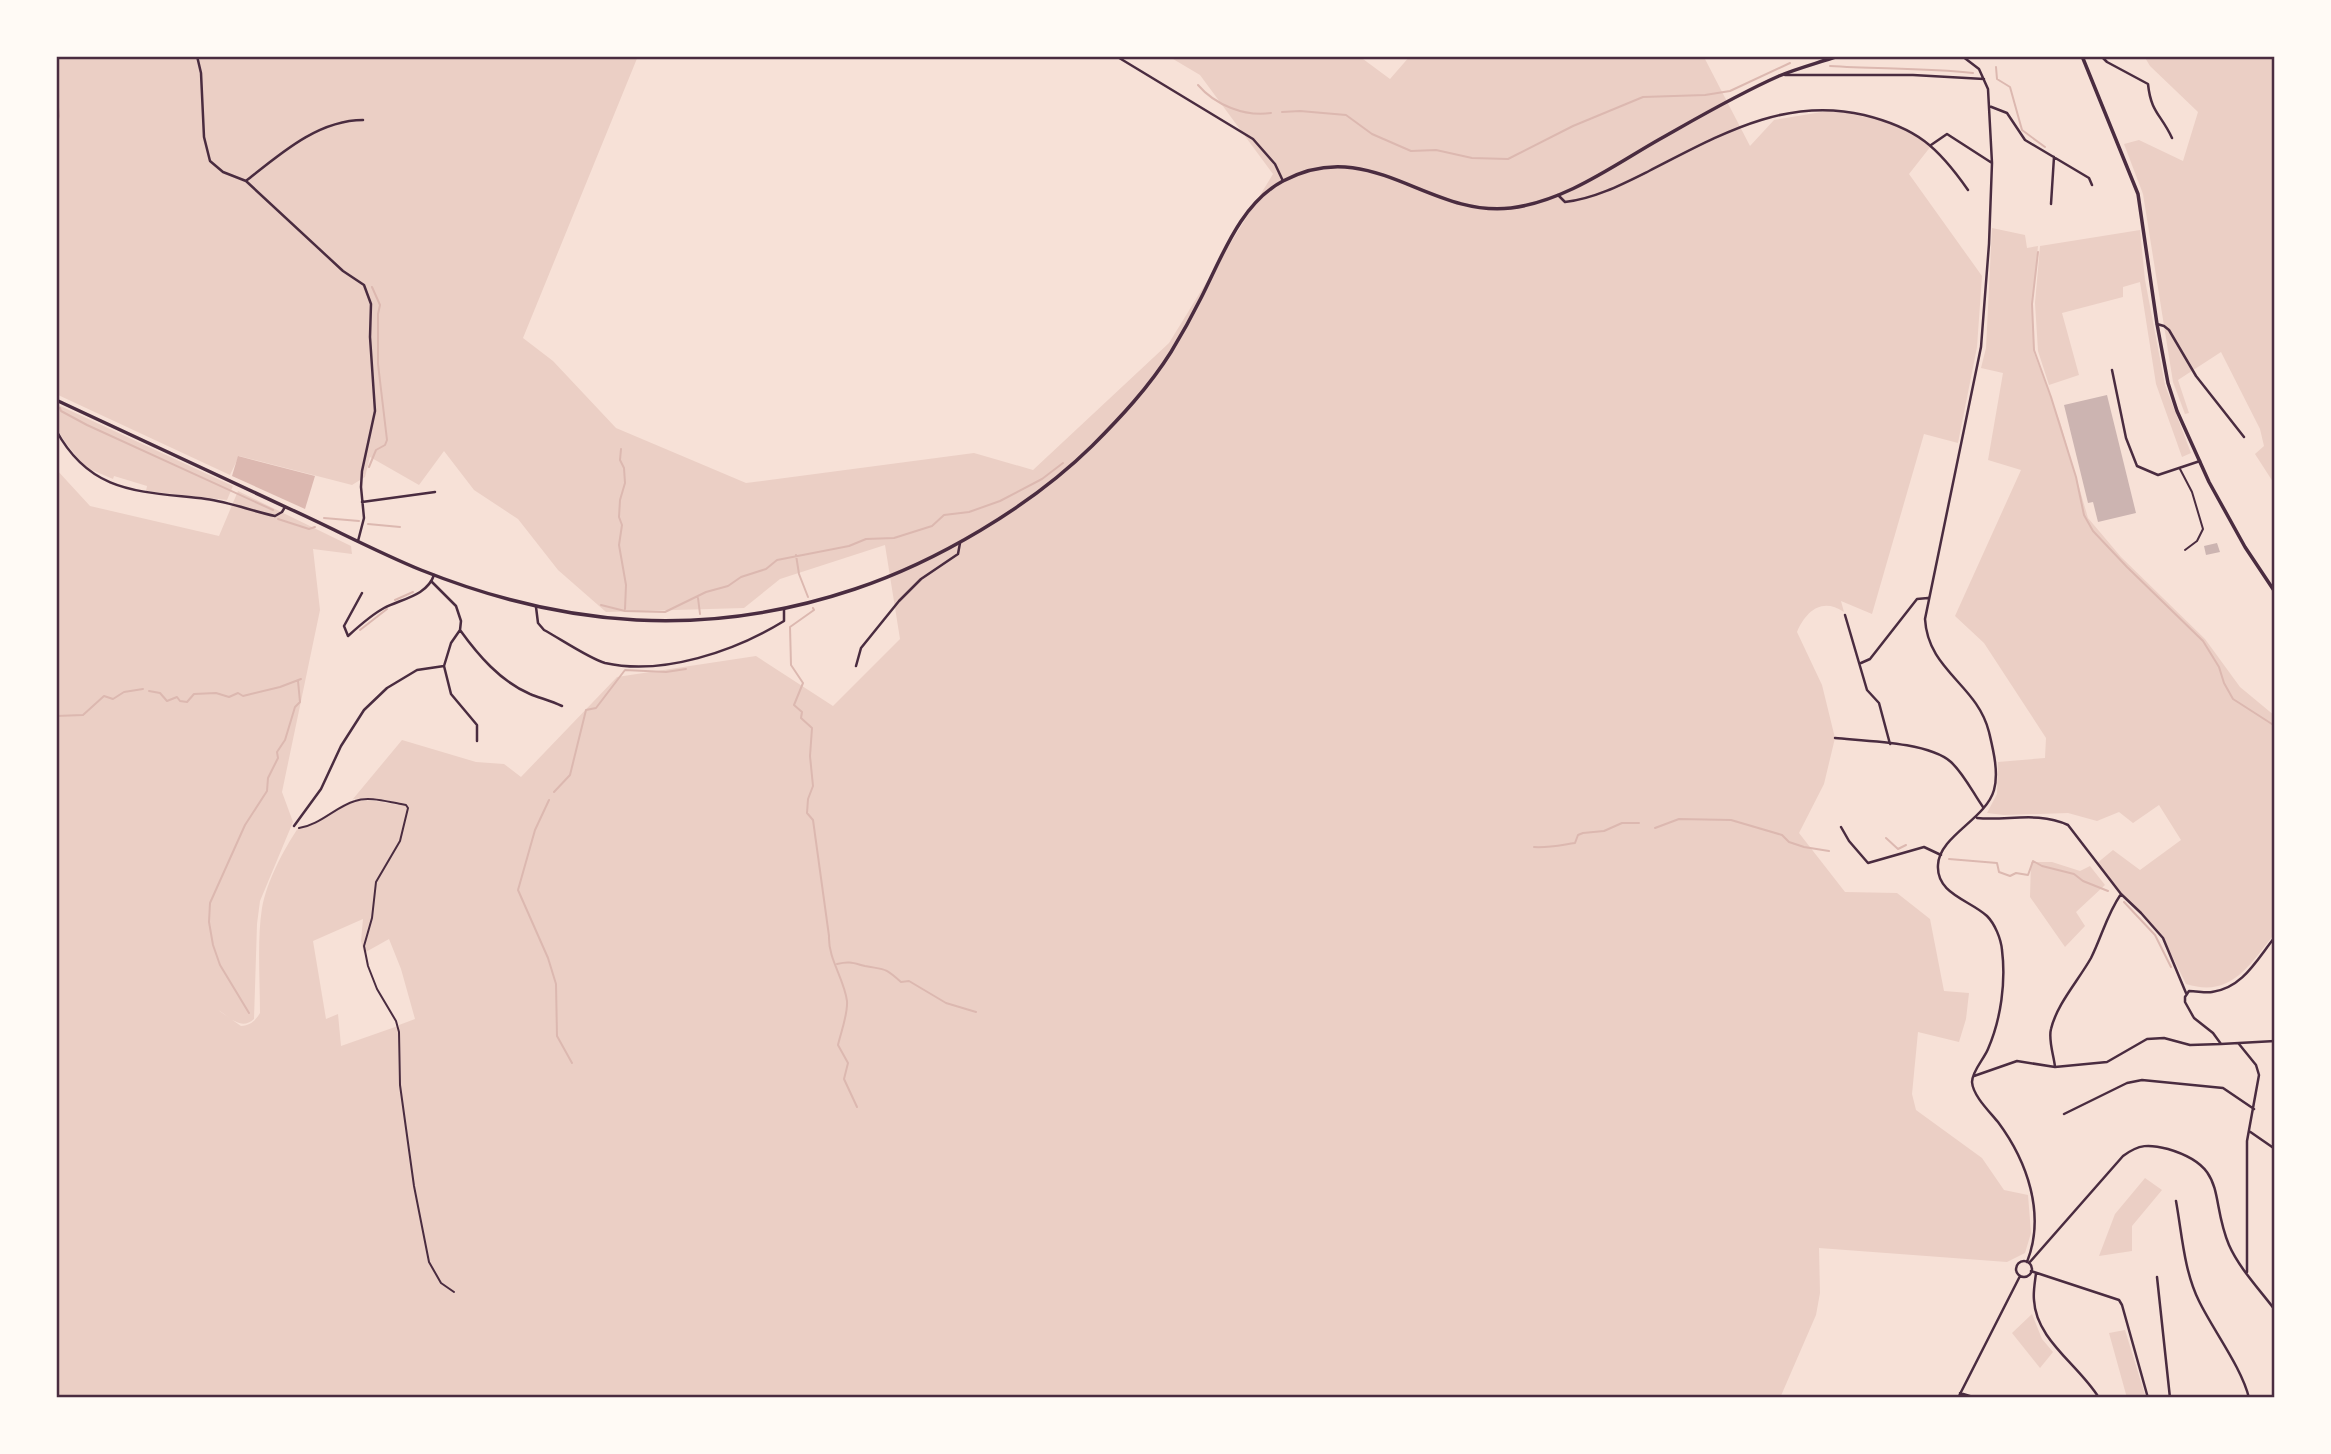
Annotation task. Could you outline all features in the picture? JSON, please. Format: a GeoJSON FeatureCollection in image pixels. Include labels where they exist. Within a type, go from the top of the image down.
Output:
{"type":"FeatureCollection","features":[{"type":"Feature","properties":{"kind":"main road"},"geometry":{"type":"LineString","coordinates":[[56,400],[358,541],[434,575],[483,593],[566,614],[647,622],[725,619],[784,610],[877,582],[960,543],[1035,494],[1083,455],[1132,406],[1169,356],[1241,222],[1266,193],[1283,181],[1312,171],[1344,166],[1374,170],[1451,202],[1484,208],[1510,208],[1558,195],[1782,75],[1838,56]]}},
{"type":"Feature","properties":{"kind":"main road"},"geometry":{"type":"LineString","coordinates":[[2081,56],[2138,194],[2157,324],[2168,383],[2177,411],[2245,547],[2275,592]]}},
{"type":"Feature","properties":{"kind":"street"},"geometry":{"type":"LineString","coordinates":[[197,56],[201,73],[204,137],[211,161],[223,172],[246,181],[343,271],[364,285],[368,292],[371,304],[370,337],[375,411],[362,471],[363,526],[358,541]]}},
{"type":"Feature","properties":{"kind":"street"},"geometry":{"type":"LineString","coordinates":[[1116,56],[1253,139],[1275,164],[1283,181]]}},
{"type":"Feature","properties":{"kind":"street"},"geometry":{"type":"LineString","coordinates":[[1962,56],[1973,63],[1988,89],[1992,163],[1989,244],[1981,346],[1925,619],[1926,637],[1937,658],[1975,699],[1988,729],[1995,763],[1994,790],[1975,818],[1951,840],[1937,867],[1944,887],[1986,916],[1993,924],[2002,948],[2003,983],[1998,1020],[1972,1084],[2009,1137],[2022,1162],[2032,1192],[2034,1234],[2028,1262],[2031,1271],[2119,1300],[2148,1398]]}},
{"type":"Feature","properties":{"kind":"street"},"geometry":{"type":"LineString","coordinates":[[2101,56],[2148,84],[2151,106],[2172,138]]}},
{"type":"Feature","properties":{"kind":"street"},"geometry":{"type":"LineString","coordinates":[[1782,75],[1913,75],[1984,79]]}},
{"type":"Feature","properties":{"kind":"street"},"geometry":{"type":"LineString","coordinates":[[1989,106],[2007,113],[2025,140],[2089,178],[2092,185]]}},
{"type":"Feature","properties":{"kind":"street"},"geometry":{"type":"LineString","coordinates":[[1558,195],[1565,202],[1587,198],[1624,184],[1754,121],[1795,111],[1834,109],[1903,128],[1931,145],[1951,165],[1968,190]]}},
{"type":"Feature","properties":{"kind":"street"},"geometry":{"type":"LineString","coordinates":[[246,181],[309,135],[347,120],[363,120]]}},
{"type":"Feature","properties":{"kind":"street"},"geometry":{"type":"LineString","coordinates":[[1931,145],[1947,134],[1992,163]]}},
{"type":"Feature","properties":{"kind":"street"},"geometry":{"type":"LineString","coordinates":[[2051,204],[2054,157]]}},
{"type":"Feature","properties":{"kind":"street"},"geometry":{"type":"LineString","coordinates":[[2157,324],[2169,330],[2196,376],[2244,437]]}},
{"type":"Feature","properties":{"kind":"street"},"geometry":{"type":"LineString","coordinates":[[2112,370],[2126,438],[2137,466],[2158,475],[2200,461]]}},
{"type":"Feature","properties":{"kind":"street"},"geometry":{"type":"LineString","coordinates":[[56,430],[68,450],[87,471],[116,484],[148,494],[215,501],[275,516],[282,512],[285,506]]}},
{"type":"Feature","properties":{"kind":"street"},"geometry":{"type":"LineString","coordinates":[[362,502],[435,492]]}},
{"type":"Feature","properties":{"kind":"street"},"geometry":{"type":"LineString","coordinates":[[856,666],[861,648],[899,601],[921,579],[958,554],[960,543]]}},
{"type":"Feature","properties":{"kind":"street"},"geometry":{"type":"LineString","coordinates":[[362,593],[344,626],[348,636],[384,608],[405,601],[432,582],[434,575]]}},
{"type":"Feature","properties":{"kind":"street"},"geometry":{"type":"LineString","coordinates":[[432,582],[460,613],[460,630],[451,643],[444,666],[450,694],[477,725],[477,741]]}},
{"type":"Feature","properties":{"kind":"street"},"geometry":{"type":"LineString","coordinates":[[1861,663],[1870,659],[1917,599],[1928,598]]}},
{"type":"Feature","properties":{"kind":"street"},"geometry":{"type":"LineString","coordinates":[[536,607],[538,623],[551,634],[603,663],[634,666],[697,659],[742,643],[784,621],[784,610]]}},
{"type":"Feature","properties":{"kind":"street"},"geometry":{"type":"LineString","coordinates":[[1845,615],[1867,690],[1879,703],[1890,744]]}},
{"type":"Feature","properties":{"kind":"street"},"geometry":{"type":"LineString","coordinates":[[460,630],[485,662],[504,678],[527,693],[562,706]]}},
{"type":"Feature","properties":{"kind":"street"},"geometry":{"type":"LineString","coordinates":[[294,826],[321,789],[341,746],[364,710],[387,688],[417,670],[444,666]]}},
{"type":"Feature","properties":{"kind":"street"},"geometry":{"type":"LineString","coordinates":[[1835,738],[1890,744],[1940,755],[1952,763],[1983,807]]}},
{"type":"Feature","properties":{"kind":"street"},"geometry":{"type":"LineString","coordinates":[[1975,818],[2032,816],[2068,825],[2121,894],[2163,938],[2186,993],[2185,1002],[2194,1018],[2213,1033],[2221,1044]]}},
{"type":"Feature","properties":{"kind":"street"},"geometry":{"type":"LineString","coordinates":[[1841,827],[1867,863],[1924,847],[1941,855]]}},
{"type":"Feature","properties":{"kind":"street"},"geometry":{"type":"LineString","coordinates":[[2055,1067],[2051,1030],[2058,1013],[2092,956],[2109,910],[2121,894]]}},
{"type":"Feature","properties":{"kind":"street"},"geometry":{"type":"LineString","coordinates":[[2186,993],[2189,990],[2210,992],[2236,983],[2246,975],[2275,937]]}},
{"type":"Feature","properties":{"kind":"street"},"geometry":{"type":"LineString","coordinates":[[1973,1076],[2017,1061],[2055,1067],[2107,1062],[2147,1039],[2164,1038],[2190,1045],[2275,1041]]}},
{"type":"Feature","properties":{"kind":"street"},"geometry":{"type":"LineString","coordinates":[[2239,1044],[2256,1065],[2259,1075],[2247,1141],[2247,1272]]}},
{"type":"Feature","properties":{"kind":"street"},"geometry":{"type":"LineString","coordinates":[[2064,1114],[2127,1083],[2142,1080],[2223,1088],[2254,1109]]}},
{"type":"Feature","properties":{"kind":"street"},"geometry":{"type":"LineString","coordinates":[[2249,1131],[2275,1149]]}},
{"type":"Feature","properties":{"kind":"street"},"geometry":{"type":"LineString","coordinates":[[2028,1262],[2123,1156],[2133,1148],[2151,1145],[2188,1155],[2207,1171],[2214,1182],[2220,1218],[2229,1247],[2275,1310]]}},
{"type":"Feature","properties":{"kind":"street"},"geometry":{"type":"LineString","coordinates":[[2176,1201],[2189,1280],[2241,1377],[2249,1398]]}},
{"type":"Feature","properties":{"kind":"street"},"geometry":{"type":"LineString","coordinates":[[2028,1262],[2021,1261],[2016,1272],[2021,1276],[2028,1276],[2031,1271]]}},
{"type":"Feature","properties":{"kind":"street"},"geometry":{"type":"LineString","coordinates":[[2036,1273],[2034,1300],[2037,1319],[2049,1340],[2089,1382],[2099,1398]]}},
{"type":"Feature","properties":{"kind":"street"},"geometry":{"type":"LineString","coordinates":[[1958,1398],[2021,1276]]}},
{"type":"Feature","properties":{"kind":"street"},"geometry":{"type":"LineString","coordinates":[[2157,1277],[2169,1398]]}},
{"type":"Feature","properties":{"kind":"street"},"geometry":{"type":"LineString","coordinates":[[1960,1393],[1976,1398]]}},
{"type":"Feature","properties":{"kind":"lane"},"geometry":{"type":"LineString","coordinates":[[2179,468],[2192,492],[2203,529],[2197,541],[2185,550]]}},
{"type":"Feature","properties":{"kind":"path"},"geometry":{"type":"LineString","coordinates":[[294,826],[307,826],[359,800],[401,804],[408,808],[400,841],[376,882],[372,918],[364,946],[368,967],[399,1032],[400,1085],[429,1262],[441,1283],[454,1292]]}},
{"type":"Feature","properties":{"kind":"shaded area"},"geometry":{"type":"Polygon","coordinates":[[[56,56],[638,56],[523,338],[553,361],[616,428],[746,483],[974,453],[1033,470],[1169,343],[1273,174],[1200,75],[1168,56],[1352,56],[1363,59],[1390,79],[1410,56],[1709,56],[1705,59],[1750,146],[1774,120],[1834,110],[1883,121],[1903,129],[1931,146],[1909,174],[1982,276],[1977,347],[1958,443],[1924,434],[1872,614],[1841,601],[1844,612],[1822,606],[1810,612],[1797,632],[1822,685],[1835,738],[1824,784],[1799,833],[1845,892],[1897,893],[1930,919],[1944,991],[1969,993],[1966,1019],[1959,1042],[1918,1032],[1912,1094],[1916,1110],[1982,1158],[2004,1190],[2028,1195],[2031,1233],[2025,1253],[2007,1262],[1819,1248],[1820,1293],[1816,1315],[1780,1398],[56,1398],[56,469],[90,506],[219,536],[238,491],[351,546],[352,554],[313,549],[320,610],[282,792],[293,822],[260,901],[254,1019],[245,1024],[240,1023],[218,1010],[241,1026],[252,1022],[260,1013],[260,920],[264,898],[287,846],[298,828],[320,821],[354,802],[371,801],[399,805],[384,800],[353,799],[402,740],[476,762],[504,764],[521,777],[617,677],[756,656],[833,706],[900,639],[885,545],[780,579],[744,608],[606,612],[558,570],[518,519],[474,490],[444,451],[419,485],[370,457],[365,477],[352,485],[239,456],[230,475],[56,394],[56,56]],[[363,919],[313,941],[326,1019],[338,1014],[341,1046],[398,1026],[401,1089],[399,1025],[415,1019],[401,969],[389,939],[364,953],[361,941],[363,919]]]}},
{"type":"Feature","properties":{"kind":"shaded area"},"geometry":{"type":"Polygon","coordinates":[[[2144,56],[2275,56],[2275,485],[2255,454],[2264,446],[2260,429],[2221,352],[2178,380],[2189,413],[2185,414],[2173,382],[2143,194],[2124,144],[2139,140],[2183,161],[2198,112],[2150,66],[2144,56]]]}},
{"type":"Feature","properties":{"kind":"shaded area"},"geometry":{"type":"Polygon","coordinates":[[[1992,228],[2025,235],[2027,248],[2038,246],[2032,304],[2034,353],[2060,422],[2088,518],[2121,557],[2205,639],[2240,687],[2275,716],[2275,938],[2272,937],[2246,969],[2215,987],[2186,984],[2163,938],[2096,864],[2113,850],[2140,870],[2181,840],[2159,805],[2133,823],[2119,812],[2097,821],[2068,813],[1987,813],[1997,794],[1998,762],[2045,758],[2046,738],[1984,643],[1955,616],[2021,470],[1988,460],[2003,373],[1981,368],[1986,348],[1992,228]]]}},
{"type":"Feature","properties":{"kind":"shaded area"},"geometry":{"type":"Polygon","coordinates":[[[2140,230],[2145,280],[2165,385],[2191,453],[2182,457],[2156,384],[2140,282],[2123,287],[2123,297],[2062,313],[2079,375],[2049,385],[2038,351],[2035,303],[2040,246],[2140,230]]]}},
{"type":"Feature","properties":{"kind":"shaded area"},"geometry":{"type":"Polygon","coordinates":[[[56,404],[233,486],[227,500],[146,491],[147,486],[114,476],[113,479],[85,467],[56,427],[56,404]]]}},
{"type":"Feature","properties":{"kind":"shaded area"},"geometry":{"type":"Polygon","coordinates":[[[238,456],[315,476],[305,509],[232,476],[238,456]]]}},
{"type":"Feature","properties":{"kind":"shaded area"},"geometry":{"type":"Polygon","coordinates":[[[2031,862],[2052,862],[2080,871],[2090,866],[2105,885],[2076,912],[2085,926],[2065,947],[2030,897],[2031,862]]]}},
{"type":"Feature","properties":{"kind":"shaded area"},"geometry":{"type":"Polygon","coordinates":[[[2145,1178],[2162,1190],[2132,1226],[2132,1251],[2099,1256],[2115,1214],[2145,1178]]]}},
{"type":"Feature","properties":{"kind":"shaded area"},"geometry":{"type":"Polygon","coordinates":[[[2032,1314],[2042,1339],[2053,1352],[2040,1368],[2012,1333],[2032,1314]]]}},
{"type":"Feature","properties":{"kind":"shaded area"},"geometry":{"type":"Polygon","coordinates":[[[2125,1330],[2146,1398],[2127,1398],[2109,1333],[2125,1330]]]}},
{"type":"Feature","properties":{"kind":"building"},"geometry":{"type":"Polygon","coordinates":[[[2107,395],[2136,513],[2098,522],[2093,502],[2088,503],[2064,405],[2107,395]]]}},
{"type":"Feature","properties":{"kind":"building"},"geometry":{"type":"Polygon","coordinates":[[[2217,543],[2220,552],[2206,555],[2204,546],[2217,543]]]}},
{"type":"Feature","properties":{"kind":"waterway"},"geometry":{"type":"LineString","coordinates":[[1282,112],[1346,115],[1372,134],[1411,151],[1436,150],[1472,158],[1508,159],[1573,126],[1643,97],[1705,95],[1730,91],[1790,63]]}},
{"type":"Feature","properties":{"kind":"waterway"},"geometry":{"type":"LineString","coordinates":[[1830,66],[1973,73]]}},
{"type":"Feature","properties":{"kind":"waterway"},"geometry":{"type":"LineString","coordinates":[[1996,67],[1997,79],[2010,87],[2022,130],[2045,147]]}},
{"type":"Feature","properties":{"kind":"waterway"},"geometry":{"type":"LineString","coordinates":[[1198,85],[1231,108],[1251,113],[1271,113]]}},
{"type":"Feature","properties":{"kind":"waterway"},"geometry":{"type":"LineString","coordinates":[[56,90],[59,116],[56,126]]}},
{"type":"Feature","properties":{"kind":"waterway"},"geometry":{"type":"LineString","coordinates":[[2038,252],[2032,304],[2034,350],[2076,477],[2084,515],[2093,531],[2203,641],[2219,667],[2233,699],[2275,726]]}},
{"type":"Feature","properties":{"kind":"waterway"},"geometry":{"type":"LineString","coordinates":[[369,467],[376,450],[385,445],[387,440],[378,364],[380,305],[372,287]]}},
{"type":"Feature","properties":{"kind":"waterway"},"geometry":{"type":"LineString","coordinates":[[60,408],[87,425],[273,510]]}},
{"type":"Feature","properties":{"kind":"waterway"},"geometry":{"type":"LineString","coordinates":[[621,449],[620,460],[624,468],[625,483],[620,500],[619,517],[622,525],[619,545],[626,585],[625,609]]}},
{"type":"Feature","properties":{"kind":"waterway"},"geometry":{"type":"LineString","coordinates":[[601,605],[625,611],[665,612],[706,592],[728,586],[741,577],[766,569],[777,560],[849,546],[866,539],[894,538],[932,526],[944,515],[969,512],[1000,501],[1042,479],[1063,463]]}},
{"type":"Feature","properties":{"kind":"waterway"},"geometry":{"type":"LineString","coordinates":[[324,518],[359,521]]}},
{"type":"Feature","properties":{"kind":"waterway"},"geometry":{"type":"LineString","coordinates":[[278,519],[309,529],[315,527]]}},
{"type":"Feature","properties":{"kind":"waterway"},"geometry":{"type":"LineString","coordinates":[[368,524],[400,527]]}},
{"type":"Feature","properties":{"kind":"waterway"},"geometry":{"type":"LineString","coordinates":[[796,555],[799,574],[808,597]]}},
{"type":"Feature","properties":{"kind":"waterway"},"geometry":{"type":"LineString","coordinates":[[395,600],[413,592]]}},
{"type":"Feature","properties":{"kind":"waterway"},"geometry":{"type":"LineString","coordinates":[[698,598],[700,614]]}},
{"type":"Feature","properties":{"kind":"waterway"},"geometry":{"type":"LineString","coordinates":[[813,608],[814,610],[790,627],[791,665],[803,683],[794,705],[802,712],[801,718],[812,728],[810,756],[813,786],[807,813],[813,820],[831,953],[847,1001],[838,1045],[848,1063],[844,1079],[857,1107]]}},
{"type":"Feature","properties":{"kind":"waterway"},"geometry":{"type":"LineString","coordinates":[[360,630],[387,609]]}},
{"type":"Feature","properties":{"kind":"waterway"},"geometry":{"type":"LineString","coordinates":[[554,792],[570,775],[586,710],[596,708],[625,670],[666,672],[686,669]]}},
{"type":"Feature","properties":{"kind":"waterway"},"geometry":{"type":"LineString","coordinates":[[149,691],[160,693],[167,701],[177,697],[180,701],[187,702],[194,694],[216,693],[229,697],[238,693],[243,696],[301,679]]}},
{"type":"Feature","properties":{"kind":"waterway"},"geometry":{"type":"LineString","coordinates":[[249,1013],[220,965],[209,922],[210,903],[245,825],[267,791],[268,778],[278,758],[277,752],[285,740],[295,707],[300,702],[298,681]]}},
{"type":"Feature","properties":{"kind":"waterway"},"geometry":{"type":"LineString","coordinates":[[56,716],[83,715],[104,696],[113,699],[124,692],[143,689]]}},
{"type":"Feature","properties":{"kind":"waterway"},"geometry":{"type":"LineString","coordinates":[[549,800],[535,830],[518,890],[548,958],[556,984],[557,1036],[572,1063]]}},
{"type":"Feature","properties":{"kind":"waterway"},"geometry":{"type":"LineString","coordinates":[[1655,828],[1679,819],[1731,820],[1782,835],[1789,842],[1804,847],[1829,851]]}},
{"type":"Feature","properties":{"kind":"waterway"},"geometry":{"type":"LineString","coordinates":[[1534,847],[1575,843],[1578,835],[1583,833],[1604,831],[1622,823],[1639,823]]}},
{"type":"Feature","properties":{"kind":"waterway"},"geometry":{"type":"LineString","coordinates":[[1886,838],[1898,849],[1906,845]]}},
{"type":"Feature","properties":{"kind":"waterway"},"geometry":{"type":"LineString","coordinates":[[1949,859],[1997,863],[1999,872],[2010,876],[2016,873],[2028,875],[2033,861],[2074,874],[2083,881],[2108,891]]}},
{"type":"Feature","properties":{"kind":"waterway"},"geometry":{"type":"LineString","coordinates":[[2124,902],[2155,935],[2171,967]]}},
{"type":"Feature","properties":{"kind":"waterway"},"geometry":{"type":"LineString","coordinates":[[837,964],[851,963],[884,970],[901,982],[909,981],[946,1003],[976,1012]]}}]}
